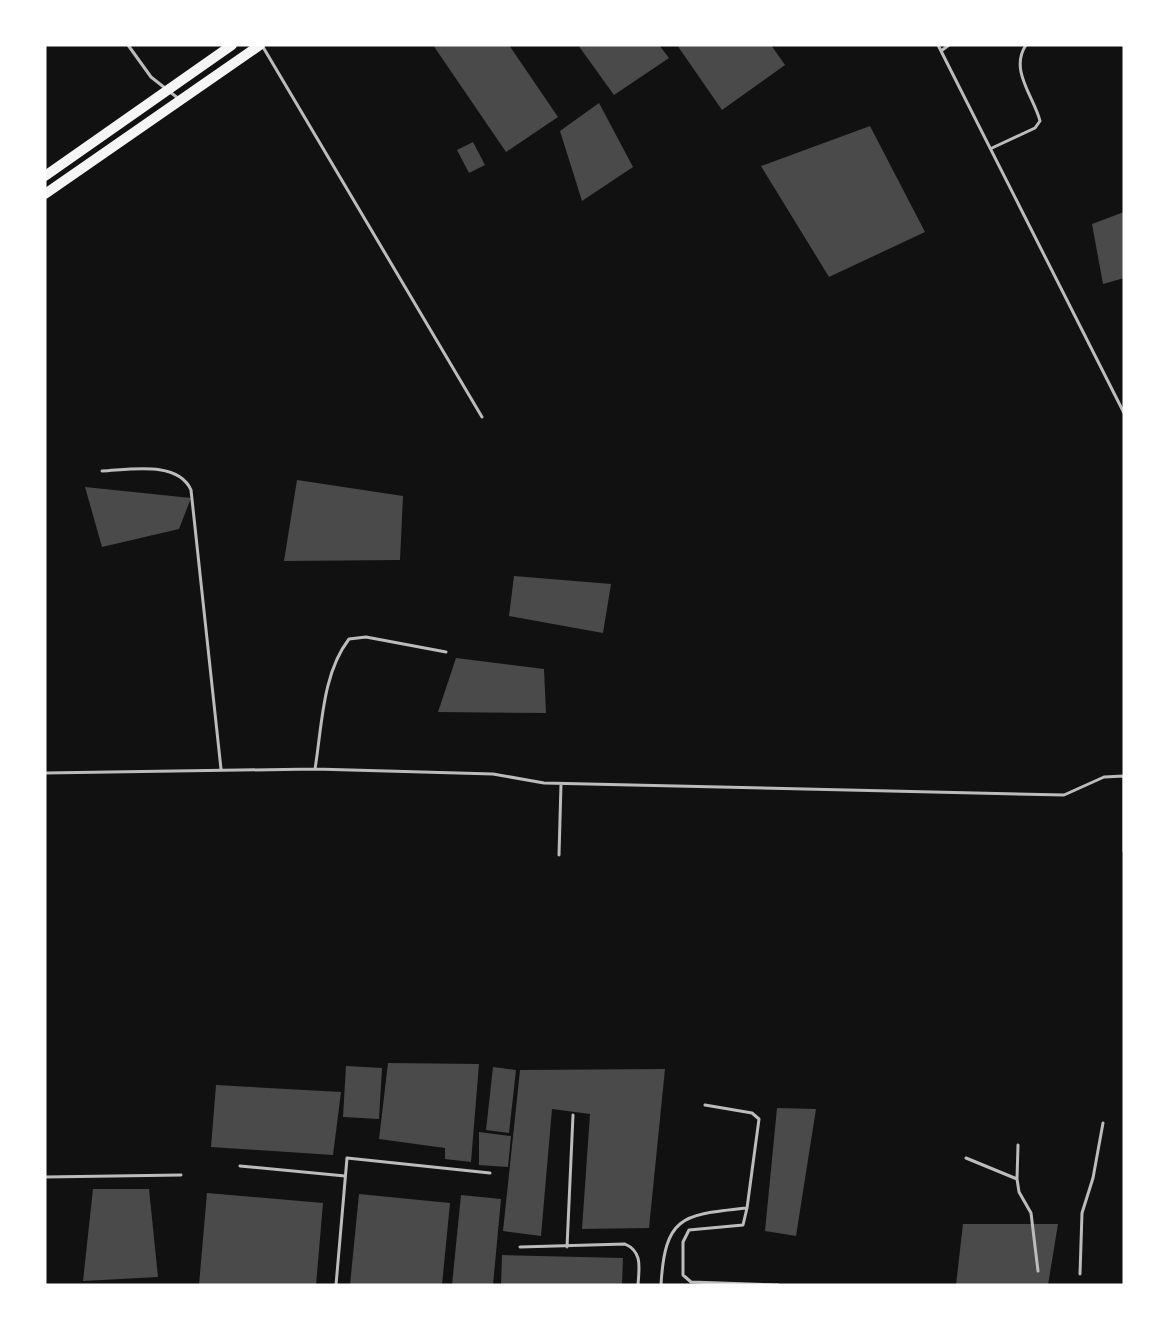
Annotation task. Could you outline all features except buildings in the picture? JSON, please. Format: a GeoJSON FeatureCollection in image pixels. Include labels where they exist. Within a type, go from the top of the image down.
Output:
{"type":"FeatureCollection","features":[{"type":"Feature","properties":{"kind":"main road"},"geometry":{"type":"LineString","coordinates":[[45,176],[232,45]]}},
{"type":"Feature","properties":{"kind":"main road"},"geometry":{"type":"LineString","coordinates":[[45,194],[261,45]]}},
{"type":"Feature","properties":{"kind":"lane"},"geometry":{"type":"LineString","coordinates":[[128,45],[151,77],[180,100]]}},
{"type":"Feature","properties":{"kind":"lane"},"geometry":{"type":"LineString","coordinates":[[261,45],[482,417]]}},
{"type":"Feature","properties":{"kind":"lane"},"geometry":{"type":"LineString","coordinates":[[938,45],[1124,413]]}},
{"type":"Feature","properties":{"kind":"lane"},"geometry":{"type":"LineString","coordinates":[[941,51],[950,45]]}},
{"type":"Feature","properties":{"kind":"lane"},"geometry":{"type":"LineString","coordinates":[[992,148],[1035,128],[1040,121],[1021,75],[1021,55],[1026,45]]}},
{"type":"Feature","properties":{"kind":"lane"},"geometry":{"type":"LineString","coordinates":[[102,471],[157,470],[174,473],[189,484],[221,770]]}},
{"type":"Feature","properties":{"kind":"lane"},"geometry":{"type":"LineString","coordinates":[[315,769],[327,689],[338,653],[349,639],[378,638],[446,652]]}},
{"type":"Feature","properties":{"kind":"lane"},"geometry":{"type":"LineString","coordinates":[[45,773],[315,769],[493,774],[561,784],[1064,795],[1104,777],[1124,776],[1124,851]]}},
{"type":"Feature","properties":{"kind":"lane"},"geometry":{"type":"LineString","coordinates":[[560,855],[561,784]]}},
{"type":"Feature","properties":{"kind":"lane"},"geometry":{"type":"LineString","coordinates":[[705,1105],[752,1113],[759,1119],[743,1225],[689,1230],[683,1242],[683,1275],[691,1282],[778,1285]]}},
{"type":"Feature","properties":{"kind":"lane"},"geometry":{"type":"LineString","coordinates":[[567,1248],[573,1115]]}},
{"type":"Feature","properties":{"kind":"lane"},"geometry":{"type":"LineString","coordinates":[[1080,1274],[1082,1214],[1093,1178],[1103,1123]]}},
{"type":"Feature","properties":{"kind":"lane"},"geometry":{"type":"LineString","coordinates":[[1018,1145],[1019,1192],[1031,1213],[1038,1271]]}},
{"type":"Feature","properties":{"kind":"lane"},"geometry":{"type":"LineString","coordinates":[[336,1285],[347,1158],[490,1173]]}},
{"type":"Feature","properties":{"kind":"lane"},"geometry":{"type":"LineString","coordinates":[[966,1158],[1017,1179]]}},
{"type":"Feature","properties":{"kind":"lane"},"geometry":{"type":"LineString","coordinates":[[240,1166],[345,1176]]}},
{"type":"Feature","properties":{"kind":"lane"},"geometry":{"type":"LineString","coordinates":[[45,1178],[181,1174]]}},
{"type":"Feature","properties":{"kind":"lane"},"geometry":{"type":"LineString","coordinates":[[661,1285],[664,1253],[669,1239],[683,1221],[695,1214],[747,1208]]}},
{"type":"Feature","properties":{"kind":"lane"},"geometry":{"type":"LineString","coordinates":[[520,1247],[567,1248],[617,1243],[632,1247],[639,1257],[638,1285]]}}]}
